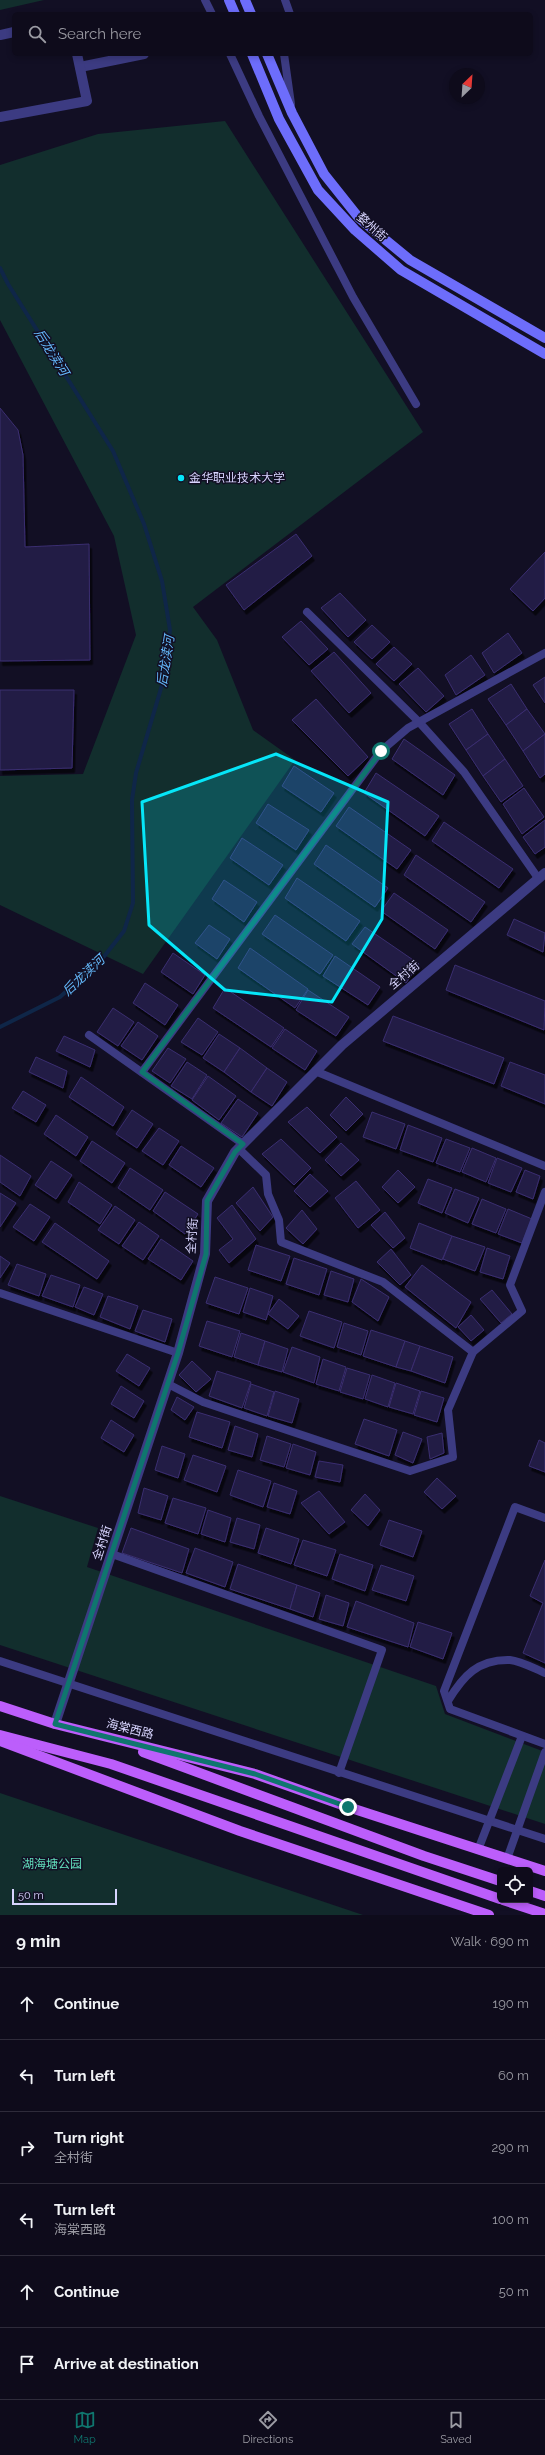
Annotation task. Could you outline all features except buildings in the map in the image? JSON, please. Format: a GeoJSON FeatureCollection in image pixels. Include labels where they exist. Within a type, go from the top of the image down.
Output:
{"type":"FeatureCollection","features":[{"type":"Feature","properties":{"kind":"main road"},"geometry":{"type":"LineString","coordinates":[[229,0],[234,12]]}},
{"type":"Feature","properties":{"kind":"main road"},"geometry":{"type":"LineString","coordinates":[[245,0],[248,12]]}},
{"type":"Feature","properties":{"kind":"main road","name":"婺州街"},"geometry":{"type":"LineString","coordinates":[[253,56],[278,119],[318,190],[355,230],[400,270],[545,354]]}},
{"type":"Feature","properties":{"kind":"main road","name":"婺州街"},"geometry":{"type":"LineString","coordinates":[[268,56],[292,113],[324,174],[359,218],[410,260],[545,338]]}},
{"type":"Feature","properties":{"kind":"main road","name":"海棠西路"},"geometry":{"type":"LineString","coordinates":[[0,1706],[55,1724],[255,1774],[478,1850],[545,1871]]}},
{"type":"Feature","properties":{"kind":"main road"},"geometry":{"type":"LineString","coordinates":[[94,1734],[424,1856],[497,1880]]}},
{"type":"Feature","properties":{"kind":"main road"},"geometry":{"type":"LineString","coordinates":[[0,1735],[111,1764],[497,1898]]}},
{"type":"Feature","properties":{"kind":"main road"},"geometry":{"type":"LineString","coordinates":[[0,1741],[240,1832],[489,1915]]}},
{"type":"Feature","properties":{"kind":"main road"},"geometry":{"type":"LineString","coordinates":[[533,1892],[545,1896]]}},
{"type":"Feature","properties":{"kind":"main road"},"geometry":{"type":"LineString","coordinates":[[512,1903],[545,1914]]}},
{"type":"Feature","properties":{"kind":"street"},"geometry":{"type":"LineString","coordinates":[[0,35],[12,32]]}},
{"type":"Feature","properties":{"kind":"street"},"geometry":{"type":"LineString","coordinates":[[0,117],[87,102],[77,56]]}},
{"type":"Feature","properties":{"kind":"street"},"geometry":{"type":"LineString","coordinates":[[80,67],[134,56]]}},
{"type":"Feature","properties":{"kind":"street","name":"全村街"},"geometry":{"type":"LineString","coordinates":[[55,1724],[178,1353],[206,1254],[207,1201],[241,1146],[315,1072],[348,1040],[542,875]]}},
{"type":"Feature","properties":{"kind":"lane"},"geometry":{"type":"LineString","coordinates":[[205,0],[211,12]]}},
{"type":"Feature","properties":{"kind":"lane"},"geometry":{"type":"LineString","coordinates":[[285,0],[289,12]]}},
{"type":"Feature","properties":{"kind":"lane"},"geometry":{"type":"LineString","coordinates":[[231,56],[259,116],[353,297],[416,404]]}},
{"type":"Feature","properties":{"kind":"lane"},"geometry":{"type":"LineString","coordinates":[[284,56],[292,113]]}},
{"type":"Feature","properties":{"kind":"lane"},"geometry":{"type":"LineString","coordinates":[[307,612],[419,722],[464,772],[542,875]]}},
{"type":"Feature","properties":{"kind":"lane"},"geometry":{"type":"LineString","coordinates":[[142,1072],[381,751],[408,728],[545,653]]}},
{"type":"Feature","properties":{"kind":"lane"},"geometry":{"type":"LineString","coordinates":[[89,1035],[142,1072],[241,1146],[266,1175],[268,1194],[279,1220],[281,1242],[383,1282],[473,1352]]}},
{"type":"Feature","properties":{"kind":"lane"},"geometry":{"type":"LineString","coordinates":[[315,1072],[545,1166]]}},
{"type":"Feature","properties":{"kind":"lane"},"geometry":{"type":"LineString","coordinates":[[168,1384],[203,1402],[410,1471],[453,1457],[448,1410],[473,1352],[522,1311],[510,1284],[545,1192]]}},
{"type":"Feature","properties":{"kind":"lane"},"geometry":{"type":"LineString","coordinates":[[0,1293],[178,1353]]}},
{"type":"Feature","properties":{"kind":"lane"},"geometry":{"type":"LineString","coordinates":[[545,1518],[515,1506],[444,1690],[450,1709],[545,1744]]}},
{"type":"Feature","properties":{"kind":"lane"},"geometry":{"type":"LineString","coordinates":[[112,1554],[382,1650],[339,1774]]}},
{"type":"Feature","properties":{"kind":"lane"},"geometry":{"type":"LineString","coordinates":[[448,1702],[461,1680],[475,1668],[490,1663],[511,1660],[545,1673]]}},
{"type":"Feature","properties":{"kind":"lane"},"geometry":{"type":"LineString","coordinates":[[0,1661],[339,1774],[545,1839]]}},
{"type":"Feature","properties":{"kind":"lane"},"geometry":{"type":"LineString","coordinates":[[478,1850],[522,1736]]}},
{"type":"Feature","properties":{"kind":"lane"},"geometry":{"type":"LineString","coordinates":[[507,1859],[545,1752]]}},
{"type":"Feature","properties":{"kind":"highlighted area"},"geometry":{"type":"Polygon","coordinates":[[[276,754],[388,802],[382,919],[332,1002],[225,990],[149,925],[142,802],[276,754]]]}},
{"type":"Feature","properties":{"kind":"green space"},"geometry":{"type":"Polygon","coordinates":[[[0,0],[44,0],[0,10],[0,0]]]}},
{"type":"Feature","properties":{"kind":"green space","name":"金华职业技术大学"},"geometry":{"type":"Polygon","coordinates":[[[225,121],[423,432],[193,607],[217,640],[253,730],[295,760],[143,974],[0,905],[0,776],[83,774],[136,635],[114,536],[0,320],[0,165],[98,134],[225,121]]]}},
{"type":"Feature","properties":{"kind":"green space"},"geometry":{"type":"Polygon","coordinates":[[[0,1496],[98,1528],[87,1567],[436,1686],[445,1714],[545,1752],[545,1824],[0,1645],[0,1496]]]}},
{"type":"Feature","properties":{"kind":"green space","name":"湖海塘公园"},"geometry":{"type":"Polygon","coordinates":[[[0,1793],[363,1915],[0,1915],[0,1793]]]}},
{"type":"Feature","properties":{"kind":"waterway","name":"后龙渎河"},"geometry":{"type":"LineString","coordinates":[[0,268],[8,284],[113,451],[144,524],[162,581],[170,630],[162,685],[136,773],[132,800],[133,903],[124,931],[102,959],[60,997],[0,1027]]}},
{"type":"Feature","properties":{"kind":"place","name":"金华职业技术大学"},"geometry":{"type":"Point","coordinates":[181,478]}},
{"type":"Feature","properties":{"kind":"route"},"geometry":{"type":"LineString","coordinates":[[348,1807],[255,1774],[55,1724],[178,1353],[206,1254],[207,1201],[235,1152],[243,1144],[142,1072],[381,751]]}}]}
